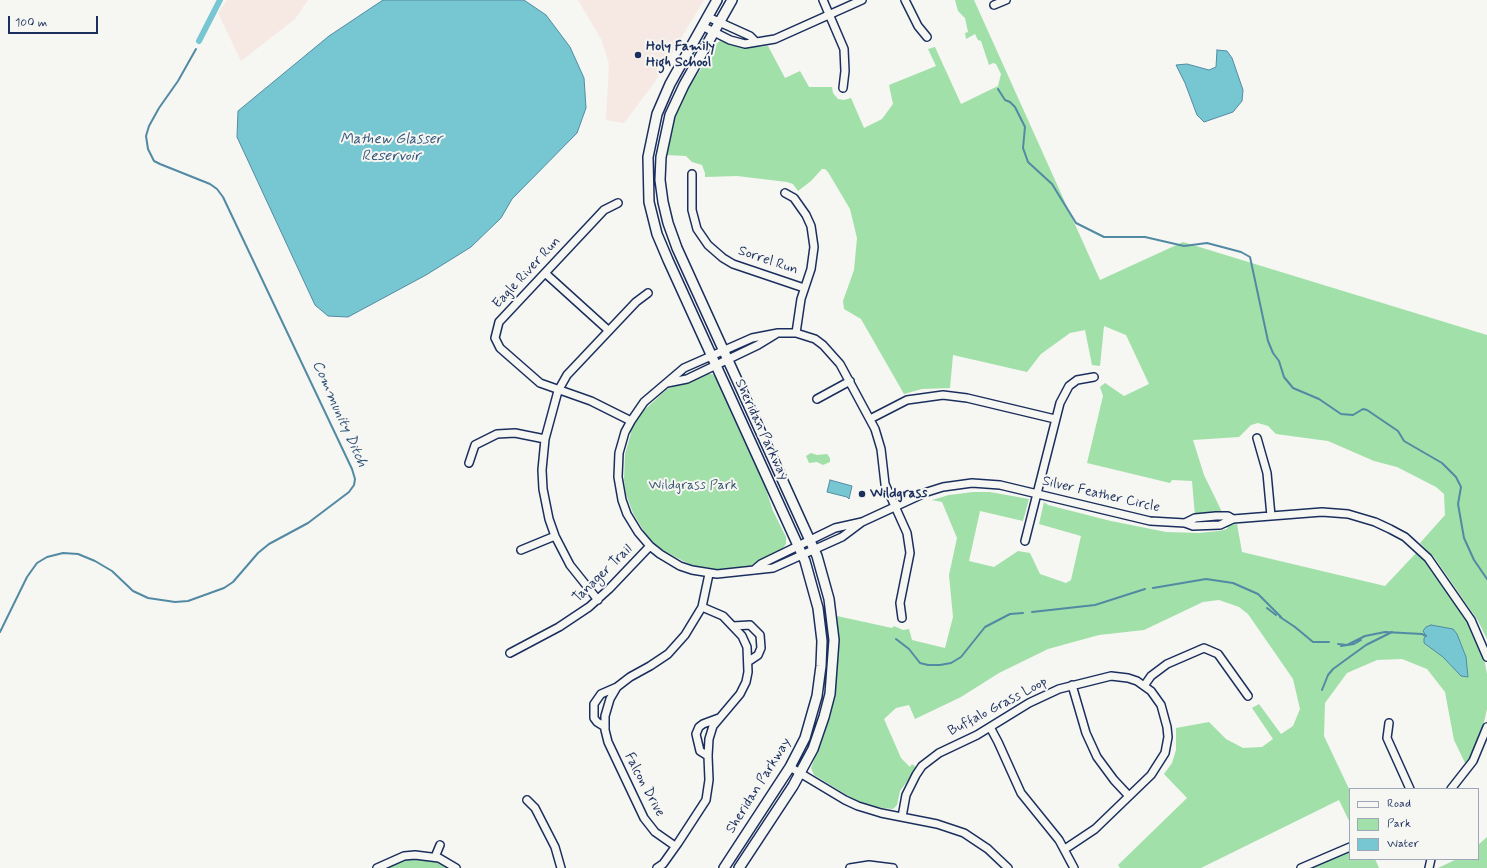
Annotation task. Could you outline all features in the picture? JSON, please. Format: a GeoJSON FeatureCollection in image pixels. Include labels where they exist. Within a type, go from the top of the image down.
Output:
{"type":"FeatureCollection","features":[{"type":"Feature","properties":{"kind":"main road","name":"Sheridan Parkway"},"geometry":{"type":"LineString","coordinates":[[717,0],[667,90],[659,109],[650,139],[647,179],[651,212],[657,234],[801,550],[814,586],[822,641],[821,666],[812,717],[805,738],[790,767],[728,867]]}},
{"type":"Feature","properties":{"kind":"main road","name":"Sheridan Parkway"},"geometry":{"type":"LineString","coordinates":[[732,0],[684,85],[670,115],[663,141],[660,180],[664,212],[671,235],[812,545],[826,585],[834,640],[830,694],[821,727],[813,748],[800,773],[739,868]]}},
{"type":"Feature","properties":{"kind":"street"},"geometry":{"type":"LineString","coordinates":[[823,0],[844,49],[845,71],[843,88]]}},
{"type":"Feature","properties":{"kind":"street"},"geometry":{"type":"LineString","coordinates":[[702,26],[714,33],[745,44],[785,36],[862,0]]}},
{"type":"Feature","properties":{"kind":"street"},"geometry":{"type":"LineString","coordinates":[[905,0],[918,26],[927,37]]}},
{"type":"Feature","properties":{"kind":"street"},"geometry":{"type":"LineString","coordinates":[[994,5],[1006,0]]}},
{"type":"Feature","properties":{"kind":"street"},"geometry":{"type":"LineString","coordinates":[[708,17],[750,36],[755,41]]}},
{"type":"Feature","properties":{"kind":"street","name":"Sorrel Run"},"geometry":{"type":"LineString","coordinates":[[692,174],[692,210],[697,229],[708,245],[723,258],[733,264],[804,288]]}},
{"type":"Feature","properties":{"kind":"street"},"geometry":{"type":"LineString","coordinates":[[785,194],[794,198],[801,206],[813,237],[813,258],[804,288],[796,333]]}},
{"type":"Feature","properties":{"kind":"street","name":"Eagle River Run"},"geometry":{"type":"LineString","coordinates":[[618,203],[604,210],[499,322],[495,338],[500,348],[533,379],[548,388],[591,401],[631,421]]}},
{"type":"Feature","properties":{"kind":"street"},"geometry":{"type":"LineString","coordinates":[[545,272],[608,330]]}},
{"type":"Feature","properties":{"kind":"street"},"geometry":{"type":"LineString","coordinates":[[598,600],[570,565],[555,536],[549,519],[543,489],[545,439],[558,391],[567,375],[608,330],[636,302],[648,293]]}},
{"type":"Feature","properties":{"kind":"street"},"geometry":{"type":"LineString","coordinates":[[667,383],[687,379],[758,345],[778,333]]}},
{"type":"Feature","properties":{"kind":"street"},"geometry":{"type":"LineString","coordinates":[[812,545],[761,564],[754,570],[730,574],[709,574],[680,566],[650,546],[632,523],[622,500],[619,488],[619,453],[631,421],[644,402],[684,368],[752,338],[778,333],[796,333],[814,339],[827,348],[836,358],[870,419],[878,438],[885,484],[907,533],[910,552],[900,603],[902,618]]}},
{"type":"Feature","properties":{"kind":"street"},"geometry":{"type":"LineString","coordinates":[[1026,541],[1060,403],[1069,386],[1077,380],[1094,377]]}},
{"type":"Feature","properties":{"kind":"street"},"geometry":{"type":"LineString","coordinates":[[817,399],[850,382]]}},
{"type":"Feature","properties":{"kind":"street"},"geometry":{"type":"LineString","coordinates":[[870,419],[907,400],[943,395],[967,398],[1055,419]]}},
{"type":"Feature","properties":{"kind":"street"},"geometry":{"type":"LineString","coordinates":[[469,463],[475,445],[497,434],[515,433],[545,439]]}},
{"type":"Feature","properties":{"kind":"street"},"geometry":{"type":"LineString","coordinates":[[1258,438],[1267,473],[1271,516]]}},
{"type":"Feature","properties":{"kind":"street","name":"Silver Feather Circle"},"geometry":{"type":"LineString","coordinates":[[812,545],[835,528],[862,522],[928,492],[964,484],[1000,485],[1150,521],[1185,523],[1193,526],[1220,525],[1233,519],[1322,512],[1348,514],[1375,522],[1405,537],[1419,550],[1437,569],[1471,620],[1487,657]]}},
{"type":"Feature","properties":{"kind":"street","name":"Silver Feather Circle"},"geometry":{"type":"LineString","coordinates":[[812,545],[842,537],[862,522]]}},
{"type":"Feature","properties":{"kind":"street"},"geometry":{"type":"LineString","coordinates":[[520,550],[555,536]]}},
{"type":"Feature","properties":{"kind":"street","name":"Tanager Trail"},"geometry":{"type":"LineString","coordinates":[[510,653],[574,618],[598,600],[650,546]]}},
{"type":"Feature","properties":{"kind":"street","name":"Falcon Drive"},"geometry":{"type":"LineString","coordinates":[[605,727],[597,722],[593,711],[594,704],[601,694],[617,687],[630,677],[668,654],[686,635],[702,607],[709,574]]}},
{"type":"Feature","properties":{"kind":"street"},"geometry":{"type":"LineString","coordinates":[[658,868],[675,846],[706,800],[710,780],[708,756],[709,739],[713,726],[740,694],[746,682],[748,661],[747,648],[742,636],[723,616],[702,607]]}},
{"type":"Feature","properties":{"kind":"street"},"geometry":{"type":"LineString","coordinates":[[733,626],[750,625],[760,635],[761,648],[758,655],[748,661]]}},
{"type":"Feature","properties":{"kind":"street"},"geometry":{"type":"LineString","coordinates":[[1144,686],[1151,676],[1167,664],[1198,649],[1215,648],[1248,696]]}},
{"type":"Feature","properties":{"kind":"street","name":"Buffalo Grass Loop"},"geometry":{"type":"LineString","coordinates":[[902,817],[910,784],[922,766],[939,752],[964,742],[1039,698],[1072,685],[1111,676],[1128,678],[1144,686],[1161,705],[1167,727],[1167,745],[1165,754],[1156,769],[1095,829],[1065,849]]}},
{"type":"Feature","properties":{"kind":"street"},"geometry":{"type":"LineString","coordinates":[[1072,685],[1086,733],[1097,757],[1114,780],[1129,796]]}},
{"type":"Feature","properties":{"kind":"street","name":"Falcon Drive"},"geometry":{"type":"LineString","coordinates":[[617,687],[610,699],[605,716],[605,727],[608,742],[644,818],[655,832],[675,846]]}},
{"type":"Feature","properties":{"kind":"street"},"geometry":{"type":"LineString","coordinates":[[708,756],[700,751],[696,734],[699,727],[703,724],[719,718]]}},
{"type":"Feature","properties":{"kind":"street"},"geometry":{"type":"LineString","coordinates":[[1389,723],[1387,738],[1410,788]]}},
{"type":"Feature","properties":{"kind":"street"},"geometry":{"type":"LineString","coordinates":[[990,727],[1021,793],[1065,849],[1074,868]]}},
{"type":"Feature","properties":{"kind":"street"},"geometry":{"type":"LineString","coordinates":[[1452,788],[1473,761],[1487,727]]}},
{"type":"Feature","properties":{"kind":"street"},"geometry":{"type":"LineString","coordinates":[[790,767],[858,806],[937,824],[964,833],[988,849],[1008,868]]}},
{"type":"Feature","properties":{"kind":"street"},"geometry":{"type":"LineString","coordinates":[[527,800],[535,808],[555,847],[561,868]]}},
{"type":"Feature","properties":{"kind":"street"},"geometry":{"type":"LineString","coordinates":[[1342,849],[1349,841]]}},
{"type":"Feature","properties":{"kind":"street"},"geometry":{"type":"LineString","coordinates":[[435,857],[440,845]]}},
{"type":"Feature","properties":{"kind":"street"},"geometry":{"type":"LineString","coordinates":[[1301,868],[1349,847]]}},
{"type":"Feature","properties":{"kind":"street"},"geometry":{"type":"LineString","coordinates":[[377,868],[404,856],[426,855],[435,857],[456,868]]}},
{"type":"Feature","properties":{"kind":"street"},"geometry":{"type":"LineString","coordinates":[[850,868],[869,865],[893,868]]}},
{"type":"Feature","properties":{"kind":"shaded area"},"geometry":{"type":"Polygon","coordinates":[[[227,0],[308,0],[295,19],[241,61],[218,13],[227,0]]]}},
{"type":"Feature","properties":{"kind":"shaded area","name":"Holy Family High School"},"geometry":{"type":"Polygon","coordinates":[[[578,0],[704,0],[654,83],[624,123],[606,120],[609,64],[601,39],[578,0]]]}},
{"type":"Feature","properties":{"kind":"green space"},"geometry":{"type":"Polygon","coordinates":[[[955,0],[974,0],[1100,280],[1183,242],[1487,335],[1487,639],[1478,621],[1434,557],[1420,543],[1445,515],[1444,494],[1436,487],[1397,467],[1374,461],[1328,441],[1276,434],[1268,426],[1258,423],[1251,425],[1239,437],[1193,440],[1204,475],[1223,514],[1195,516],[1192,481],[1172,480],[1170,483],[1087,463],[1103,396],[1100,387],[1105,383],[1124,396],[1149,384],[1126,335],[1104,326],[1100,366],[1092,365],[1085,330],[1070,333],[1041,354],[1027,372],[953,355],[950,388],[922,389],[904,394],[861,319],[844,309],[843,301],[854,270],[857,238],[850,209],[828,172],[825,169],[822,169],[811,181],[798,191],[793,184],[787,182],[737,176],[705,177],[702,165],[692,162],[686,156],[666,155],[675,115],[685,92],[715,45],[720,41],[751,47],[768,46],[785,78],[800,71],[809,87],[832,87],[833,93],[838,99],[844,100],[851,98],[864,128],[882,119],[893,104],[889,85],[936,66],[928,49],[935,47],[961,104],[998,86],[1001,74],[996,64],[993,63],[989,65],[981,41],[978,40],[975,34],[966,39],[965,33],[968,32],[965,18],[958,11],[955,0]]]}},
{"type":"Feature","properties":{"kind":"green space","name":"Wildgrass Park"},"geometry":{"type":"Polygon","coordinates":[[[707,374],[712,374],[717,378],[763,480],[773,511],[786,537],[786,544],[782,549],[751,566],[735,569],[712,569],[693,566],[660,549],[648,538],[633,513],[626,494],[624,480],[625,454],[631,433],[630,430],[639,415],[667,389],[707,374]]]}},
{"type":"Feature","properties":{"kind":"green space"},"geometry":{"type":"Polygon","coordinates":[[[811,453],[817,455],[827,454],[830,458],[830,462],[823,465],[817,462],[809,463],[806,456],[811,453]]]}},
{"type":"Feature","properties":{"kind":"green space"},"geometry":{"type":"Polygon","coordinates":[[[973,492],[990,492],[1029,499],[1023,521],[980,511],[969,561],[994,567],[1018,551],[1030,553],[1040,574],[1066,583],[1071,580],[1081,536],[1039,524],[1044,502],[1048,505],[1111,521],[1166,532],[1199,533],[1219,531],[1227,529],[1228,525],[1237,524],[1242,552],[1385,586],[1417,552],[1443,584],[1466,618],[1475,633],[1483,653],[1487,674],[1487,709],[1482,731],[1474,751],[1466,765],[1454,740],[1445,692],[1427,669],[1402,659],[1377,660],[1347,673],[1325,703],[1324,736],[1349,789],[1349,821],[1339,800],[1201,868],[1120,868],[1118,865],[1187,798],[1164,774],[1172,763],[1176,750],[1176,728],[1209,722],[1226,739],[1243,748],[1262,747],[1273,739],[1252,708],[1259,704],[1281,734],[1293,726],[1300,709],[1293,679],[1248,614],[1239,607],[1219,600],[1203,602],[1144,630],[1099,635],[1048,649],[999,673],[961,697],[915,719],[909,705],[896,708],[884,719],[901,758],[910,767],[912,764],[917,768],[900,791],[897,805],[893,809],[874,807],[855,800],[814,775],[811,768],[825,730],[835,695],[838,661],[837,616],[892,628],[894,626],[903,630],[909,629],[912,640],[945,648],[953,617],[949,575],[957,538],[942,502],[932,500],[949,495],[973,492]]]}},
{"type":"Feature","properties":{"kind":"green space"},"geometry":{"type":"Polygon","coordinates":[[[1487,837],[1487,868],[1438,868],[1455,860],[1479,860],[1479,844],[1487,837]]]}},
{"type":"Feature","properties":{"kind":"green space"},"geometry":{"type":"Polygon","coordinates":[[[1349,851],[1349,860],[1375,860],[1379,868],[1314,868],[1349,851]]]}},
{"type":"Feature","properties":{"kind":"green space"},"geometry":{"type":"Polygon","coordinates":[[[426,855],[456,868],[378,868],[404,856],[426,855]]]}},
{"type":"Feature","properties":{"kind":"water","name":"Mathew Glasser Reservoir"},"geometry":{"type":"Polygon","coordinates":[[[383,0],[524,0],[546,15],[570,47],[584,78],[586,108],[577,133],[512,199],[501,218],[471,247],[426,275],[348,317],[328,316],[315,305],[237,137],[238,111],[329,36],[383,0]]]}},
{"type":"Feature","properties":{"kind":"water"},"geometry":{"type":"Polygon","coordinates":[[[1217,50],[1227,51],[1232,58],[1243,90],[1242,101],[1233,112],[1204,122],[1197,115],[1185,83],[1176,65],[1187,64],[1209,70],[1216,67],[1217,50]]]}},
{"type":"Feature","properties":{"kind":"water"},"geometry":{"type":"Polygon","coordinates":[[[830,480],[852,486],[849,499],[847,497],[827,492],[830,480]]]}},
{"type":"Feature","properties":{"kind":"water"},"geometry":{"type":"Polygon","coordinates":[[[1431,625],[1453,629],[1457,634],[1466,657],[1468,677],[1461,676],[1443,657],[1424,643],[1424,638],[1426,636],[1423,631],[1426,627],[1431,625]]]}},
{"type":"Feature","properties":{"kind":"waterway","name":"Community Ditch"},"geometry":{"type":"LineString","coordinates":[[199,41],[220,0]]}},
{"type":"Feature","properties":{"kind":"waterway","name":"Community Ditch"},"geometry":{"type":"LineString","coordinates":[[0,632],[27,577],[37,563],[47,557],[63,553],[78,554],[95,561],[112,571],[133,591],[148,598],[175,602],[188,601],[224,588],[233,582],[258,553],[269,544],[308,523],[349,492],[354,485],[355,479],[352,469],[223,197],[217,189],[210,184],[154,161],[148,149],[146,136],[149,126],[159,108],[178,81],[196,49]]}},
{"type":"Feature","properties":{"kind":"waterway"},"geometry":{"type":"LineString","coordinates":[[998,89],[1005,100],[1010,102],[1015,107],[1025,127],[1023,148],[1028,162],[1052,184],[1076,223],[1104,237],[1145,237],[1184,246],[1207,243],[1241,252],[1250,257],[1268,341],[1273,353],[1279,361],[1284,377],[1293,388],[1319,399],[1341,414],[1353,415],[1363,409],[1367,410],[1398,431],[1404,441],[1442,463],[1456,477],[1461,487],[1458,504],[1464,538],[1474,560],[1487,579]]}},
{"type":"Feature","properties":{"kind":"waterway"},"geometry":{"type":"LineString","coordinates":[[1153,588],[1206,579],[1233,583],[1258,594],[1281,617]]}},
{"type":"Feature","properties":{"kind":"waterway"},"geometry":{"type":"LineString","coordinates":[[1032,612],[1095,605],[1145,589]]}},
{"type":"Feature","properties":{"kind":"waterway"},"geometry":{"type":"LineString","coordinates":[[1267,608],[1276,615]]}},
{"type":"Feature","properties":{"kind":"waterway"},"geometry":{"type":"LineString","coordinates":[[896,639],[909,649],[920,663],[928,665],[951,663],[961,657],[985,627],[1010,614],[1023,613]]}},
{"type":"Feature","properties":{"kind":"waterway"},"geometry":{"type":"LineString","coordinates":[[1280,617],[1313,642],[1329,642]]}},
{"type":"Feature","properties":{"kind":"waterway"},"geometry":{"type":"LineString","coordinates":[[1338,644],[1347,645],[1365,636],[1385,632],[1422,634],[1426,636]]}},
{"type":"Feature","properties":{"kind":"waterway"},"geometry":{"type":"LineString","coordinates":[[1322,690],[1328,675],[1333,669],[1366,645],[1392,632]]}},
{"type":"Feature","properties":{"kind":"waterway"},"geometry":{"type":"LineString","coordinates":[[1341,646],[1354,644],[1361,640]]}},
{"type":"Feature","properties":{"kind":"place","name":"Holy Family High School"},"geometry":{"type":"Point","coordinates":[638,55]}},
{"type":"Feature","properties":{"kind":"place","name":"Wildgrass"},"geometry":{"type":"Point","coordinates":[862,494]}}]}
